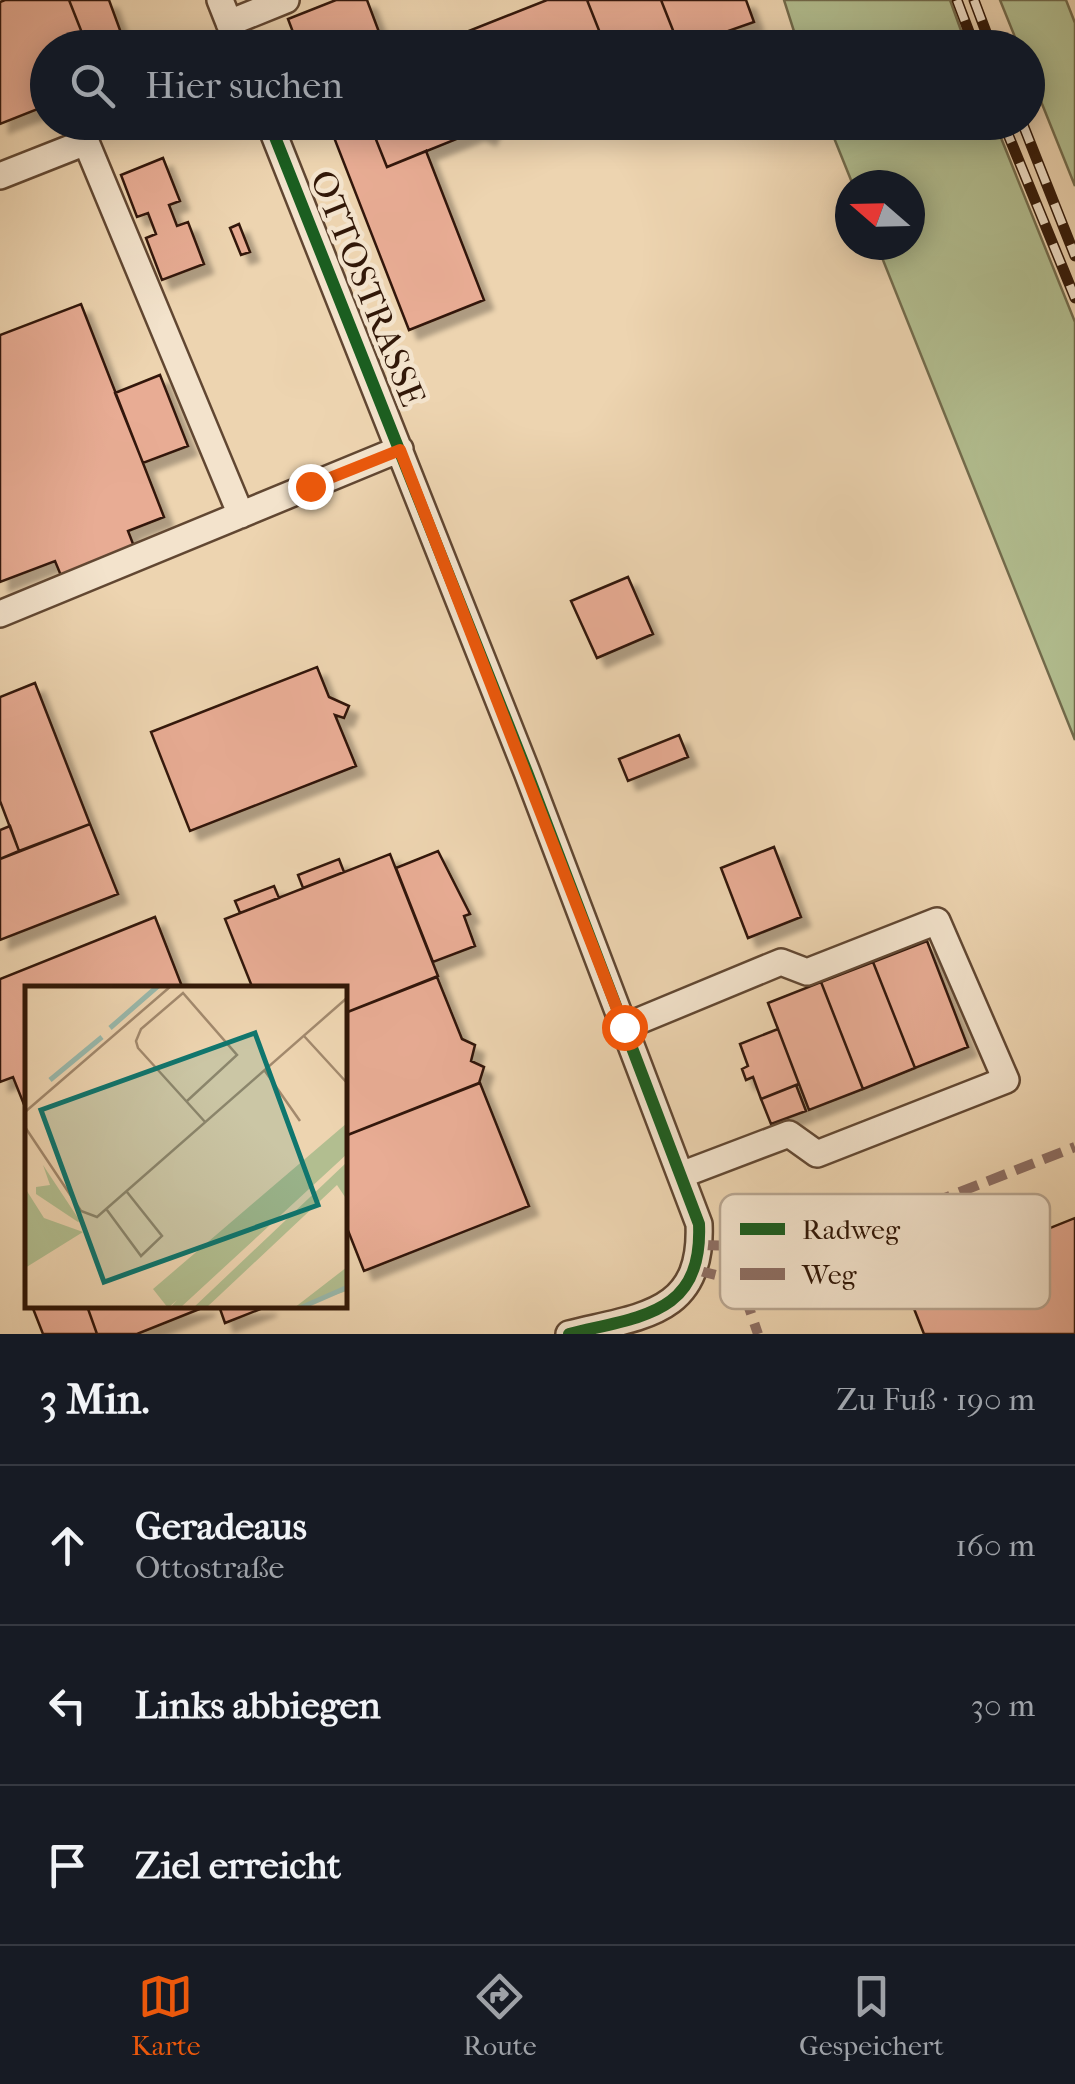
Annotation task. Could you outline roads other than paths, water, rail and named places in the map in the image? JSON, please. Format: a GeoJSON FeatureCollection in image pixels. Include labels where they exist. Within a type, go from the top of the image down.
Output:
{"type":"FeatureCollection","features":[{"type":"Feature","properties":{"kind":"street"},"geometry":{"type":"LineString","coordinates":[[230,24],[286,0]]}},
{"type":"Feature","properties":{"kind":"street","name":"OTTOSTRASSE"},"geometry":{"type":"LineString","coordinates":[[276,140],[699,1224],[698,1261],[683,1294],[636,1318],[569,1334]]}},
{"type":"Feature","properties":{"kind":"street"},"geometry":{"type":"LineString","coordinates":[[0,176],[86,142],[242,515]]}},
{"type":"Feature","properties":{"kind":"street"},"geometry":{"type":"LineString","coordinates":[[0,614],[400,450]]}},
{"type":"Feature","properties":{"kind":"street"},"geometry":{"type":"LineString","coordinates":[[624,1027],[782,962],[807,972],[937,921],[1006,1080],[818,1154],[789,1134],[681,1174]]}},
{"type":"Feature","properties":{"kind":"railway"},"geometry":{"type":"LineString","coordinates":[[957,0],[968,30]]}},
{"type":"Feature","properties":{"kind":"railway"},"geometry":{"type":"LineString","coordinates":[[974,0],[985,30]]}},
{"type":"Feature","properties":{"kind":"railway"},"geometry":{"type":"LineString","coordinates":[[1010,140],[1075,298]]}},
{"type":"Feature","properties":{"kind":"railway"},"geometry":{"type":"LineString","coordinates":[[1029,140],[1075,256]]}}]}
